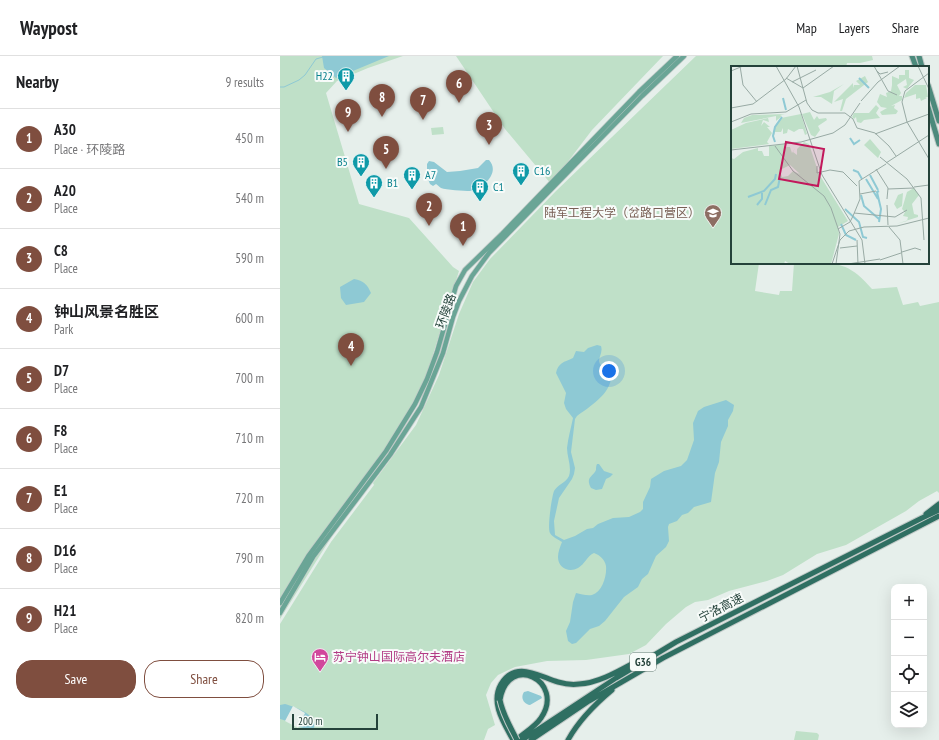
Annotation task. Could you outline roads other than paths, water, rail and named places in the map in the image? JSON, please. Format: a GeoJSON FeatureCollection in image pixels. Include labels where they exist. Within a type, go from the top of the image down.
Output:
{"type":"FeatureCollection","features":[{"type":"Feature","properties":{"kind":"highway"},"geometry":{"type":"LineString","coordinates":[[912,56],[916,66]]}},
{"type":"Feature","properties":{"kind":"highway"},"geometry":{"type":"LineString","coordinates":[[919,56],[922,66]]}},
{"type":"Feature","properties":{"kind":"highway"},"geometry":{"type":"LineString","coordinates":[[929,88],[939,122]]}},
{"type":"Feature","properties":{"kind":"highway"},"geometry":{"type":"LineString","coordinates":[[929,111],[939,144]]}},
{"type":"Feature","properties":{"kind":"highway"},"geometry":{"type":"LineString","coordinates":[[922,518],[939,504]]}},
{"type":"Feature","properties":{"kind":"highway","name":"宁洛高速"},"geometry":{"type":"LineString","coordinates":[[522,740],[616,678],[676,642],[939,510]]}},
{"type":"Feature","properties":{"kind":"highway","name":"宁洛高速"},"geometry":{"type":"LineString","coordinates":[[531,740],[622,681],[709,633],[932,519],[939,517]]}},
{"type":"Feature","properties":{"kind":"highway"},"geometry":{"type":"LineString","coordinates":[[498,700],[506,682],[512,677],[518,675],[526,674],[538,679],[546,690],[547,703],[542,717],[535,725],[515,740],[506,721],[498,700],[496,693],[505,678],[511,673],[527,671],[568,684],[590,682],[606,676],[676,642]]}},
{"type":"Feature","properties":{"kind":"highway"},"geometry":{"type":"LineString","coordinates":[[568,740],[582,718],[622,681]]}},
{"type":"Feature","properties":{"kind":"main road","name":"环陵路"},"geometry":{"type":"LineString","coordinates":[[280,603],[309,555],[386,451],[415,404],[428,379],[438,352],[456,286],[465,270],[502,234],[639,92],[677,56]]}},
{"type":"Feature","properties":{"kind":"main road","name":"环陵路"},"geometry":{"type":"LineString","coordinates":[[280,613],[313,558],[390,454],[421,407],[442,353],[459,300],[480,265],[489,253],[642,96],[684,56]]}},
{"type":"Feature","properties":{"kind":"water"},"geometry":{"type":"Polygon","coordinates":[[[322,56],[389,56],[336,78],[324,68],[322,56]]]}},
{"type":"Feature","properties":{"kind":"water"},"geometry":{"type":"Polygon","coordinates":[[[486,160],[489,160],[493,170],[488,180],[475,190],[443,189],[436,184],[433,186],[430,184],[427,177],[427,164],[429,161],[434,162],[447,172],[478,168],[486,160]]]}},
{"type":"Feature","properties":{"kind":"water"},"geometry":{"type":"Polygon","coordinates":[[[354,279],[365,283],[371,293],[364,302],[346,305],[341,298],[340,287],[354,279]]]}},
{"type":"Feature","properties":{"kind":"water"},"geometry":{"type":"Polygon","coordinates":[[[597,345],[601,346],[599,359],[600,364],[610,372],[611,381],[599,399],[575,419],[571,452],[575,468],[574,474],[559,498],[554,521],[555,535],[564,540],[613,518],[629,517],[640,512],[643,509],[643,502],[650,487],[651,479],[664,471],[681,466],[687,460],[694,440],[693,423],[698,411],[704,407],[726,400],[734,405],[733,411],[728,420],[728,426],[721,442],[719,462],[715,473],[711,502],[694,507],[688,513],[682,515],[677,521],[669,524],[669,541],[666,547],[656,556],[648,574],[642,579],[638,587],[624,597],[605,621],[599,626],[590,629],[576,643],[572,644],[568,641],[566,631],[570,622],[576,593],[592,595],[599,591],[605,579],[606,566],[602,558],[594,553],[578,568],[568,570],[562,567],[558,561],[558,557],[562,542],[554,537],[549,530],[549,519],[554,491],[568,478],[570,473],[567,448],[573,418],[566,409],[564,403],[566,393],[556,373],[560,365],[573,358],[576,351],[584,352],[588,348],[597,345]]]}},
{"type":"Feature","properties":{"kind":"water"},"geometry":{"type":"Polygon","coordinates":[[[597,464],[599,464],[604,471],[613,474],[606,479],[602,489],[596,490],[591,488],[589,479],[595,472],[597,464]]]}},
{"type":"Feature","properties":{"kind":"water"},"geometry":{"type":"Polygon","coordinates":[[[528,691],[541,696],[542,698],[530,705],[524,702],[522,696],[524,692],[528,691]]]}},
{"type":"Feature","properties":{"kind":"water"},"geometry":{"type":"Polygon","coordinates":[[[285,704],[300,709],[310,715],[315,723],[314,728],[306,729],[280,719],[280,705],[285,704]]]}},
{"type":"Feature","properties":{"kind":"waterway"},"geometry":{"type":"LineString","coordinates":[[280,87],[284,87],[299,80],[305,75],[316,59],[323,57]]}},
{"type":"Feature","properties":{"kind":"place","name":"H22"},"geometry":{"type":"Point","coordinates":[346,91]}},
{"type":"Feature","properties":{"kind":"place","name":"F8"},"geometry":{"type":"Point","coordinates":[459,103]}},
{"type":"Feature","properties":{"kind":"place","name":"D16"},"geometry":{"type":"Point","coordinates":[382,117]}},
{"type":"Feature","properties":{"kind":"place","name":"E1"},"geometry":{"type":"Point","coordinates":[423,120]}},
{"type":"Feature","properties":{"kind":"place","name":"H21"},"geometry":{"type":"Point","coordinates":[348,132]}},
{"type":"Feature","properties":{"kind":"place","name":"C8"},"geometry":{"type":"Point","coordinates":[489,145]}},
{"type":"Feature","properties":{"kind":"place","name":"D7"},"geometry":{"type":"Point","coordinates":[386,169]}},
{"type":"Feature","properties":{"kind":"place","name":"B5"},"geometry":{"type":"Point","coordinates":[361,177]}},
{"type":"Feature","properties":{"kind":"place","name":"C16"},"geometry":{"type":"Point","coordinates":[521,186]}},
{"type":"Feature","properties":{"kind":"place","name":"A7"},"geometry":{"type":"Point","coordinates":[412,190]}},
{"type":"Feature","properties":{"kind":"place","name":"B1"},"geometry":{"type":"Point","coordinates":[374,198]}},
{"type":"Feature","properties":{"kind":"place","name":"C1"},"geometry":{"type":"Point","coordinates":[480,202]}},
{"type":"Feature","properties":{"kind":"place","name":"A20"},"geometry":{"type":"Point","coordinates":[429,226]}},
{"type":"Feature","properties":{"kind":"place","name":"陆军工程大学（岔路口营区）"},"geometry":{"type":"Point","coordinates":[713,228]}},
{"type":"Feature","properties":{"kind":"place","name":"A30"},"geometry":{"type":"Point","coordinates":[463,246]}},
{"type":"Feature","properties":{"kind":"place","name":"钟山风景名胜区"},"geometry":{"type":"Point","coordinates":[351,366]}},
{"type":"Feature","properties":{"kind":"place","name":"苏宁钟山国际高尔夫酒店"},"geometry":{"type":"Point","coordinates":[320,672]}}]}
